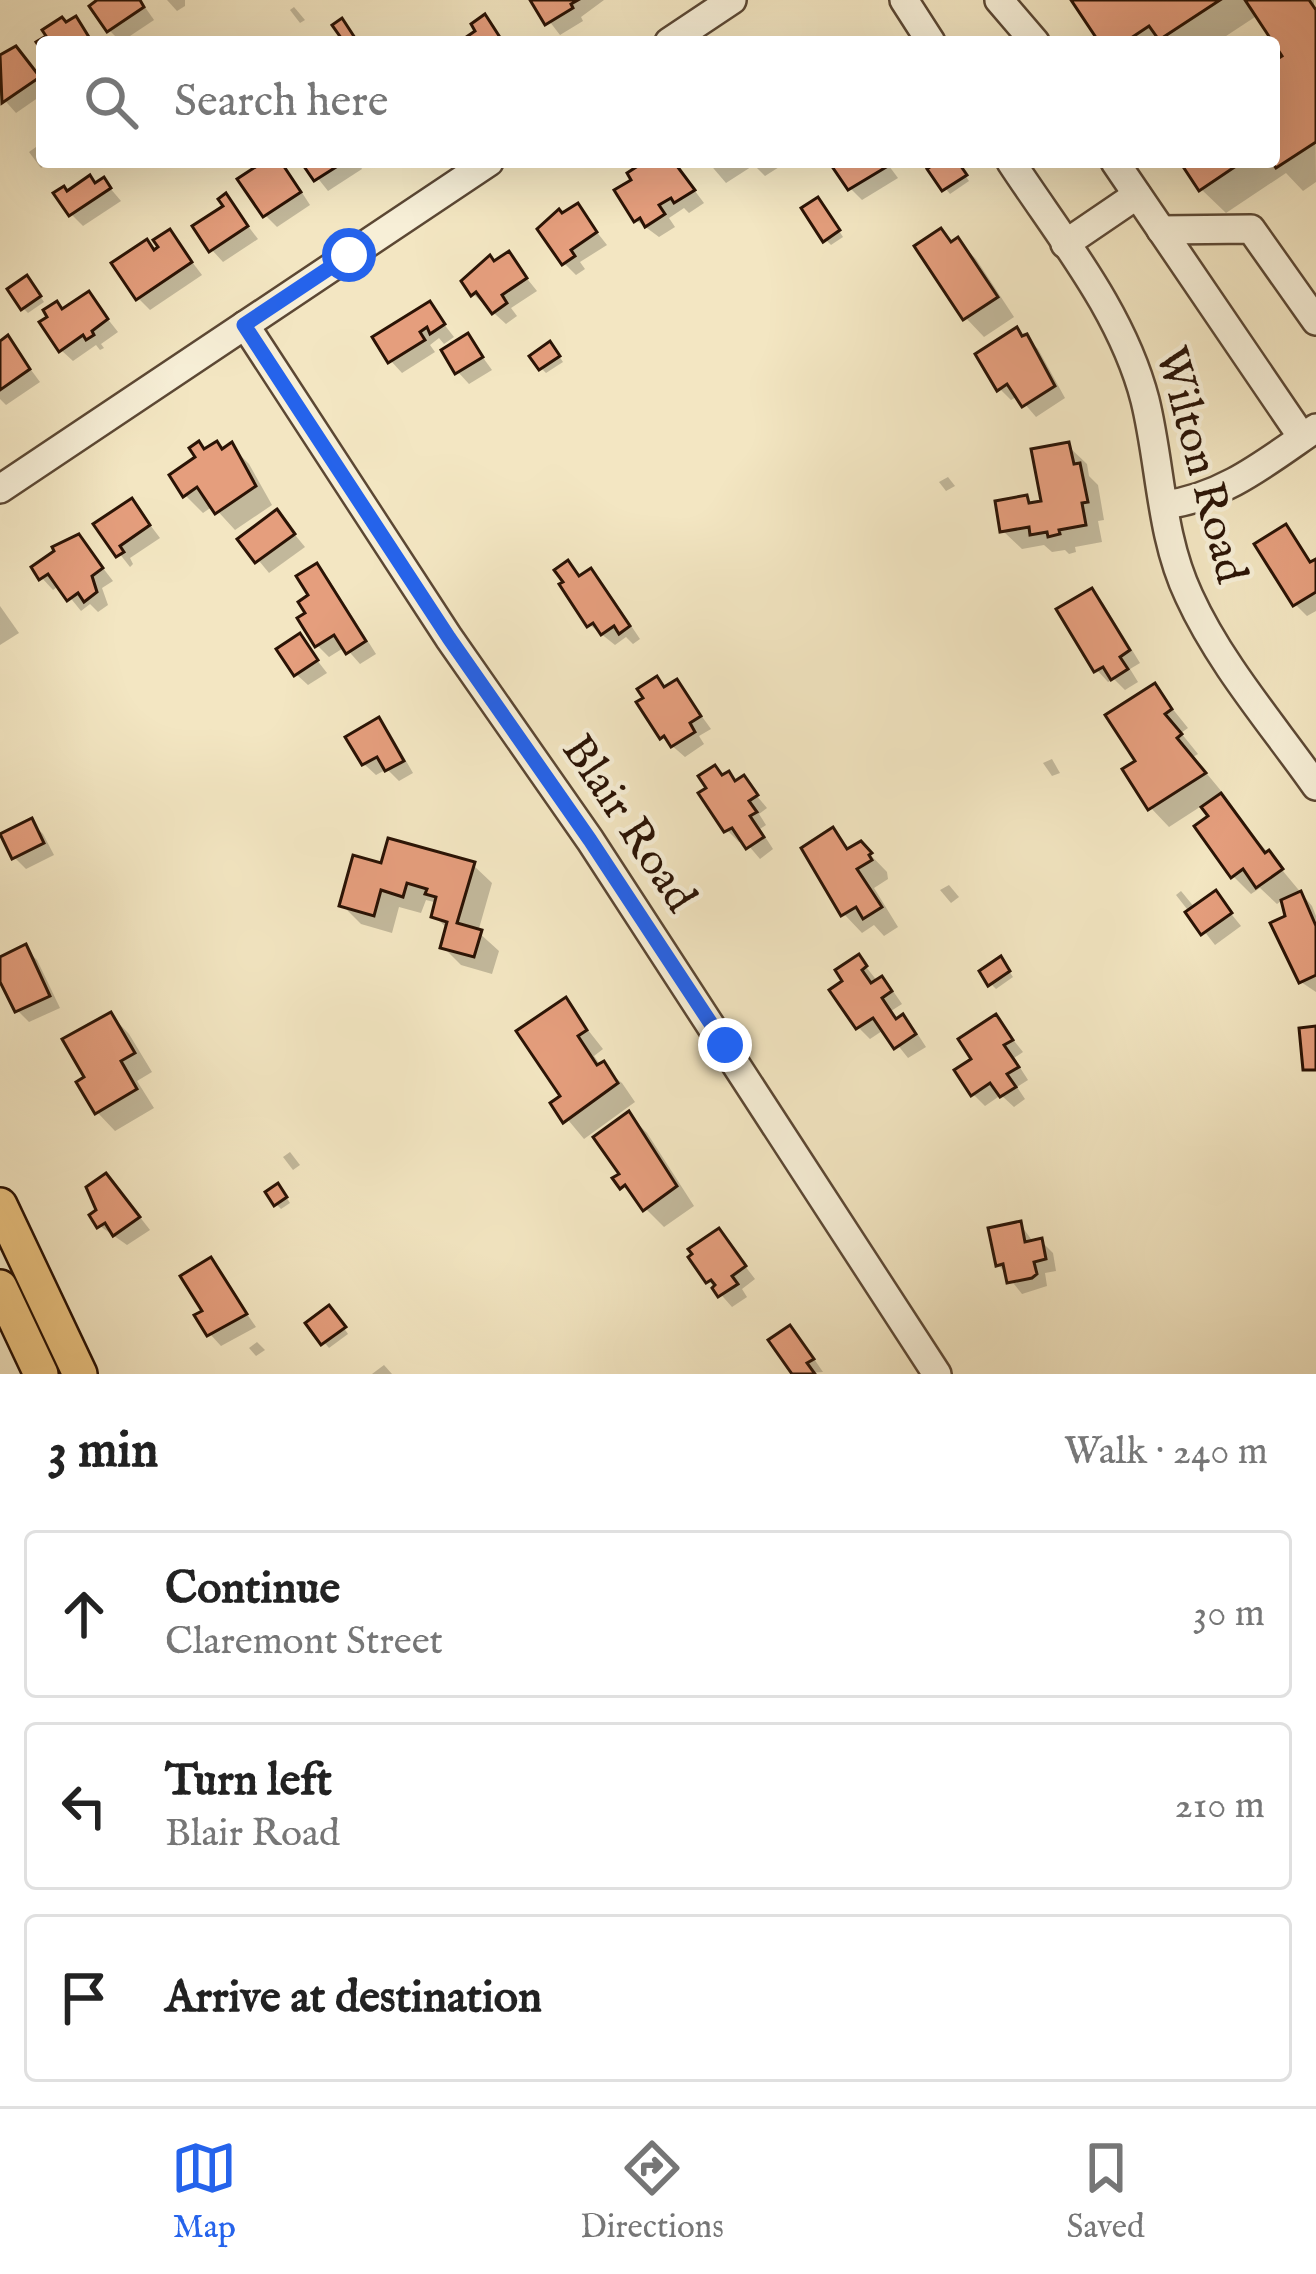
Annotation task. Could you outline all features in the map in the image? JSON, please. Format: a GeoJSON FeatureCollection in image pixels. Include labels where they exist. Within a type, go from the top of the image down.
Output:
{"type":"FeatureCollection","features":[{"type":"Feature","properties":{"kind":"main road"},"geometry":{"type":"LineString","coordinates":[[0,1205],[80,1374]]}},
{"type":"Feature","properties":{"kind":"main road"},"geometry":{"type":"LineString","coordinates":[[0,1287],[41,1374]]}},
{"type":"Feature","properties":{"kind":"street"},"geometry":{"type":"LineString","coordinates":[[678,36],[732,0]]}},
{"type":"Feature","properties":{"kind":"street"},"geometry":{"type":"LineString","coordinates":[[904,0],[927,36]]}},
{"type":"Feature","properties":{"kind":"street"},"geometry":{"type":"LineString","coordinates":[[999,0],[1030,36]]}},
{"type":"Feature","properties":{"kind":"street"},"geometry":{"type":"LineString","coordinates":[[0,489],[480,168]]}},
{"type":"Feature","properties":{"kind":"street","name":"Wilton Road"},"geometry":{"type":"LineString","coordinates":[[1015,168],[1103,301],[1127,349],[1144,400],[1173,552],[1187,594],[1208,633],[1316,786]]}},
{"type":"Feature","properties":{"kind":"street"},"geometry":{"type":"LineString","coordinates":[[1119,168],[1309,433],[1212,494],[1164,505]]}},
{"type":"Feature","properties":{"kind":"street"},"geometry":{"type":"LineString","coordinates":[[1065,244],[1137,195]]}},
{"type":"Feature","properties":{"kind":"street"},"geometry":{"type":"LineString","coordinates":[[1161,230],[1251,229],[1316,321]]}},
{"type":"Feature","properties":{"kind":"street","name":"Blair Road"},"geometry":{"type":"LineString","coordinates":[[244,325],[449,638],[652,933],[937,1374]]}},
{"type":"Feature","properties":{"kind":"building"},"geometry":{"type":"Polygon","coordinates":[[[97,0],[140,0],[144,7],[107,32],[89,6],[97,0]]]}},
{"type":"Feature","properties":{"kind":"building"},"geometry":{"type":"Polygon","coordinates":[[[530,0],[578,0],[545,25],[530,0]]]}},
{"type":"Feature","properties":{"kind":"building"},"geometry":{"type":"Polygon","coordinates":[[[1071,0],[1220,0],[1165,36],[1156,36],[1149,26],[1134,36],[1095,36],[1071,0]]]}},
{"type":"Feature","properties":{"kind":"building"},"geometry":{"type":"Polygon","coordinates":[[[1245,0],[1309,0],[1316,10],[1316,142],[1280,165],[1282,56],[1280,36],[1269,36],[1245,0]]]}},
{"type":"Feature","properties":{"kind":"building"},"geometry":{"type":"Polygon","coordinates":[[[485,14],[499,36],[468,36],[475,31],[471,24],[485,14]]]}},
{"type":"Feature","properties":{"kind":"building"},"geometry":{"type":"Polygon","coordinates":[[[76,16],[88,36],[46,36],[42,30],[62,17],[66,22],[76,16]]]}},
{"type":"Feature","properties":{"kind":"building"},"geometry":{"type":"Polygon","coordinates":[[[342,18],[354,36],[340,36],[332,25],[342,18]]]}},
{"type":"Feature","properties":{"kind":"building"},"geometry":{"type":"Polygon","coordinates":[[[16,46],[36,72],[36,80],[2,103],[0,55],[16,46]]]}},
{"type":"Feature","properties":{"kind":"building"},"geometry":{"type":"Polygon","coordinates":[[[254,168],[285,168],[301,192],[263,217],[237,179],[254,168]]]}},
{"type":"Feature","properties":{"kind":"building"},"geometry":{"type":"Polygon","coordinates":[[[305,168],[335,168],[314,181],[305,168]]]}},
{"type":"Feature","properties":{"kind":"building"},"geometry":{"type":"Polygon","coordinates":[[[635,168],[678,168],[695,190],[674,203],[671,198],[659,205],[665,214],[645,227],[640,218],[634,222],[614,190],[631,180],[627,173],[635,168]]]}},
{"type":"Feature","properties":{"kind":"building"},"geometry":{"type":"Polygon","coordinates":[[[833,168],[885,168],[848,190],[833,168]]]}},
{"type":"Feature","properties":{"kind":"building"},"geometry":{"type":"Polygon","coordinates":[[[962,168],[967,175],[942,191],[927,169],[962,168]]]}},
{"type":"Feature","properties":{"kind":"building"},"geometry":{"type":"Polygon","coordinates":[[[1184,168],[1233,168],[1199,191],[1184,168]]]}},
{"type":"Feature","properties":{"kind":"building"},"geometry":{"type":"Polygon","coordinates":[[[90,175],[95,183],[104,177],[111,188],[69,216],[53,193],[64,186],[67,191],[90,175]]]}},
{"type":"Feature","properties":{"kind":"building"},"geometry":{"type":"Polygon","coordinates":[[[226,193],[248,226],[209,252],[192,226],[223,206],[218,199],[226,193]]]}},
{"type":"Feature","properties":{"kind":"building"},"geometry":{"type":"Polygon","coordinates":[[[818,197],[840,230],[823,242],[801,208],[818,197]]]}},
{"type":"Feature","properties":{"kind":"building"},"geometry":{"type":"Polygon","coordinates":[[[578,203],[597,232],[571,250],[575,256],[562,265],[537,229],[559,209],[562,213],[578,203]]]}},
{"type":"Feature","properties":{"kind":"building"},"geometry":{"type":"Polygon","coordinates":[[[941,228],[951,242],[958,237],[998,297],[963,320],[914,246],[941,228]]]}},
{"type":"Feature","properties":{"kind":"building"},"geometry":{"type":"Polygon","coordinates":[[[170,229],[192,262],[136,300],[111,263],[147,239],[154,250],[158,247],[153,240],[170,229]]]}},
{"type":"Feature","properties":{"kind":"building"},"geometry":{"type":"Polygon","coordinates":[[[509,251],[527,278],[502,295],[507,303],[492,314],[461,281],[490,255],[494,261],[509,251]]]}},
{"type":"Feature","properties":{"kind":"building"},"geometry":{"type":"Polygon","coordinates":[[[27,275],[41,296],[21,310],[7,289],[27,275]]]}},
{"type":"Feature","properties":{"kind":"building"},"geometry":{"type":"Polygon","coordinates":[[[89,291],[108,319],[92,331],[94,335],[86,340],[83,335],[59,352],[39,322],[47,317],[43,310],[57,301],[62,309],[89,291]]]}},
{"type":"Feature","properties":{"kind":"building"},"geometry":{"type":"Polygon","coordinates":[[[430,301],[445,324],[430,334],[427,327],[420,332],[425,340],[388,363],[372,337],[430,301]]]}},
{"type":"Feature","properties":{"kind":"building"},"geometry":{"type":"Polygon","coordinates":[[[1017,327],[1022,336],[1027,334],[1055,386],[1022,407],[1007,384],[997,391],[975,354],[1017,327]]]}},
{"type":"Feature","properties":{"kind":"building"},"geometry":{"type":"Polygon","coordinates":[[[468,333],[483,357],[455,374],[441,350],[468,333]]]}},
{"type":"Feature","properties":{"kind":"building"},"geometry":{"type":"Polygon","coordinates":[[[8,335],[30,369],[0,390],[0,341],[8,335]]]}},
{"type":"Feature","properties":{"kind":"building"},"geometry":{"type":"Polygon","coordinates":[[[550,341],[560,356],[539,370],[529,356],[550,341]]]}},
{"type":"Feature","properties":{"kind":"building"},"geometry":{"type":"Polygon","coordinates":[[[199,441],[204,449],[217,441],[222,449],[232,442],[256,486],[215,514],[197,487],[183,497],[169,475],[195,457],[189,448],[199,441]]]}},
{"type":"Feature","properties":{"kind":"building"},"geometry":{"type":"Polygon","coordinates":[[[1069,442],[1074,464],[1080,463],[1088,502],[1082,503],[1086,525],[1048,537],[1047,532],[1030,535],[1029,527],[1000,532],[995,501],[1027,495],[1029,503],[1041,501],[1031,449],[1069,442]]]}},
{"type":"Feature","properties":{"kind":"building"},"geometry":{"type":"Polygon","coordinates":[[[132,498],[150,525],[120,546],[124,552],[116,557],[93,524],[132,498]]]}},
{"type":"Feature","properties":{"kind":"building"},"geometry":{"type":"Polygon","coordinates":[[[277,509],[295,534],[255,563],[237,539],[277,509]]]}},
{"type":"Feature","properties":{"kind":"building"},"geometry":{"type":"Polygon","coordinates":[[[1286,524],[1310,562],[1316,559],[1316,592],[1293,606],[1254,544],[1286,524]]]}},
{"type":"Feature","properties":{"kind":"building"},"geometry":{"type":"Polygon","coordinates":[[[79,534],[103,568],[92,576],[97,592],[84,602],[78,593],[67,601],[48,574],[39,580],[31,567],[54,551],[52,547],[79,534]]]}},
{"type":"Feature","properties":{"kind":"building"},"geometry":{"type":"Polygon","coordinates":[[[568,560],[579,576],[591,568],[630,626],[619,634],[614,626],[601,635],[593,623],[587,627],[554,570],[568,560]]]}},
{"type":"Feature","properties":{"kind":"building"},"geometry":{"type":"Polygon","coordinates":[[[317,563],[366,641],[346,654],[334,635],[315,647],[297,618],[305,613],[298,602],[308,595],[296,576],[317,563]]]}},
{"type":"Feature","properties":{"kind":"building"},"geometry":{"type":"Polygon","coordinates":[[[1092,588],[1130,650],[1120,657],[1128,669],[1111,680],[1103,667],[1094,672],[1056,609],[1092,588]]]}},
{"type":"Feature","properties":{"kind":"building"},"geometry":{"type":"Polygon","coordinates":[[[300,633],[318,660],[294,676],[276,649],[300,633]]]}},
{"type":"Feature","properties":{"kind":"building"},"geometry":{"type":"Polygon","coordinates":[[[657,676],[664,687],[677,679],[701,716],[690,723],[695,732],[671,747],[664,736],[660,739],[636,702],[643,698],[637,689],[657,676]]]}},
{"type":"Feature","properties":{"kind":"building"},"geometry":{"type":"Polygon","coordinates":[[[1155,683],[1172,709],[1165,714],[1182,734],[1177,738],[1206,773],[1148,810],[1122,769],[1135,761],[1105,715],[1155,683]]]}},
{"type":"Feature","properties":{"kind":"building"},"geometry":{"type":"Polygon","coordinates":[[[379,717],[404,761],[385,771],[377,757],[362,765],[345,737],[379,717]]]}},
{"type":"Feature","properties":{"kind":"building"},"geometry":{"type":"Polygon","coordinates":[[[715,765],[722,775],[729,771],[735,781],[744,775],[758,795],[749,801],[757,812],[750,816],[764,837],[746,849],[732,828],[724,832],[698,793],[706,788],[698,776],[715,765]]]}},
{"type":"Feature","properties":{"kind":"building"},"geometry":{"type":"Polygon","coordinates":[[[1221,793],[1265,853],[1269,850],[1283,869],[1256,888],[1243,869],[1231,878],[1194,826],[1208,816],[1201,807],[1221,793]]]}},
{"type":"Feature","properties":{"kind":"building"},"geometry":{"type":"Polygon","coordinates":[[[32,818],[44,843],[12,859],[0,834],[32,818]]]}},
{"type":"Feature","properties":{"kind":"building"},"geometry":{"type":"Polygon","coordinates":[[[833,827],[847,849],[861,841],[872,853],[872,860],[857,869],[882,907],[863,919],[856,907],[841,916],[801,848],[833,827]]]}},
{"type":"Feature","properties":{"kind":"building"},"geometry":{"type":"Polygon","coordinates":[[[388,838],[475,862],[457,923],[482,930],[474,957],[440,948],[447,922],[431,917],[436,897],[425,894],[427,889],[407,883],[403,897],[381,890],[374,916],[339,906],[353,855],[381,863],[388,838]]]}},
{"type":"Feature","properties":{"kind":"building"},"geometry":{"type":"Polygon","coordinates":[[[1216,890],[1232,913],[1201,935],[1185,912],[1216,890]]]}},
{"type":"Feature","properties":{"kind":"building"},"geometry":{"type":"Polygon","coordinates":[[[1301,891],[1316,926],[1316,975],[1299,983],[1270,923],[1285,916],[1281,900],[1301,891]]]}},
{"type":"Feature","properties":{"kind":"building"},"geometry":{"type":"Polygon","coordinates":[[[26,944],[50,996],[15,1012],[0,982],[0,957],[26,944]]]}},
{"type":"Feature","properties":{"kind":"building"},"geometry":{"type":"Polygon","coordinates":[[[859,954],[871,983],[882,976],[892,991],[882,998],[896,1019],[903,1014],[916,1034],[894,1049],[873,1018],[856,1029],[829,990],[842,981],[835,970],[859,954]]]}},
{"type":"Feature","properties":{"kind":"building"},"geometry":{"type":"Polygon","coordinates":[[[1001,956],[1010,971],[988,986],[979,971],[1001,956]]]}},
{"type":"Feature","properties":{"kind":"building"},"geometry":{"type":"Polygon","coordinates":[[[566,997],[587,1030],[578,1036],[597,1065],[604,1061],[618,1083],[563,1123],[550,1103],[560,1096],[516,1031],[566,997]]]}},
{"type":"Feature","properties":{"kind":"building"},"geometry":{"type":"Polygon","coordinates":[[[111,1012],[135,1053],[121,1061],[137,1089],[95,1114],[76,1082],[84,1077],[62,1039],[111,1012]]]}},
{"type":"Feature","properties":{"kind":"building"},"geometry":{"type":"Polygon","coordinates":[[[996,1014],[1013,1040],[1004,1045],[1019,1067],[1007,1074],[1016,1087],[1000,1097],[990,1083],[971,1096],[954,1070],[971,1059],[958,1039],[996,1014]]]}},
{"type":"Feature","properties":{"kind":"building"},"geometry":{"type":"Polygon","coordinates":[[[1316,1026],[1316,1070],[1303,1070],[1299,1028],[1316,1026]]]}},
{"type":"Feature","properties":{"kind":"building"},"geometry":{"type":"Polygon","coordinates":[[[629,1111],[677,1186],[643,1211],[625,1185],[620,1189],[612,1178],[619,1174],[593,1137],[629,1111]]]}},
{"type":"Feature","properties":{"kind":"building"},"geometry":{"type":"Polygon","coordinates":[[[106,1173],[140,1217],[113,1236],[105,1223],[97,1228],[89,1215],[96,1210],[86,1187],[106,1173]]]}},
{"type":"Feature","properties":{"kind":"building"},"geometry":{"type":"Polygon","coordinates":[[[278,1183],[287,1197],[274,1206],[265,1192],[278,1183]]]}},
{"type":"Feature","properties":{"kind":"building"},"geometry":{"type":"Polygon","coordinates":[[[1021,1221],[1025,1242],[1042,1238],[1046,1259],[1034,1262],[1037,1274],[1032,1278],[1007,1283],[1003,1264],[996,1266],[988,1228],[1021,1221]]]}},
{"type":"Feature","properties":{"kind":"building"},"geometry":{"type":"Polygon","coordinates":[[[719,1228],[746,1266],[732,1276],[738,1284],[718,1297],[712,1288],[715,1285],[711,1280],[706,1283],[688,1257],[692,1254],[688,1249],[719,1228]]]}},
{"type":"Feature","properties":{"kind":"building"},"geometry":{"type":"Polygon","coordinates":[[[211,1257],[247,1314],[207,1336],[194,1315],[202,1311],[180,1276],[211,1257]]]}},
{"type":"Feature","properties":{"kind":"building"},"geometry":{"type":"Polygon","coordinates":[[[329,1305],[346,1327],[321,1345],[305,1323],[329,1305]]]}},
{"type":"Feature","properties":{"kind":"building"},"geometry":{"type":"Polygon","coordinates":[[[790,1325],[814,1359],[807,1363],[815,1374],[792,1374],[768,1340],[790,1325]]]}},
{"type":"Feature","properties":{"kind":"route"},"geometry":{"type":"LineString","coordinates":[[349,255],[244,325],[725,1045]]}}]}
